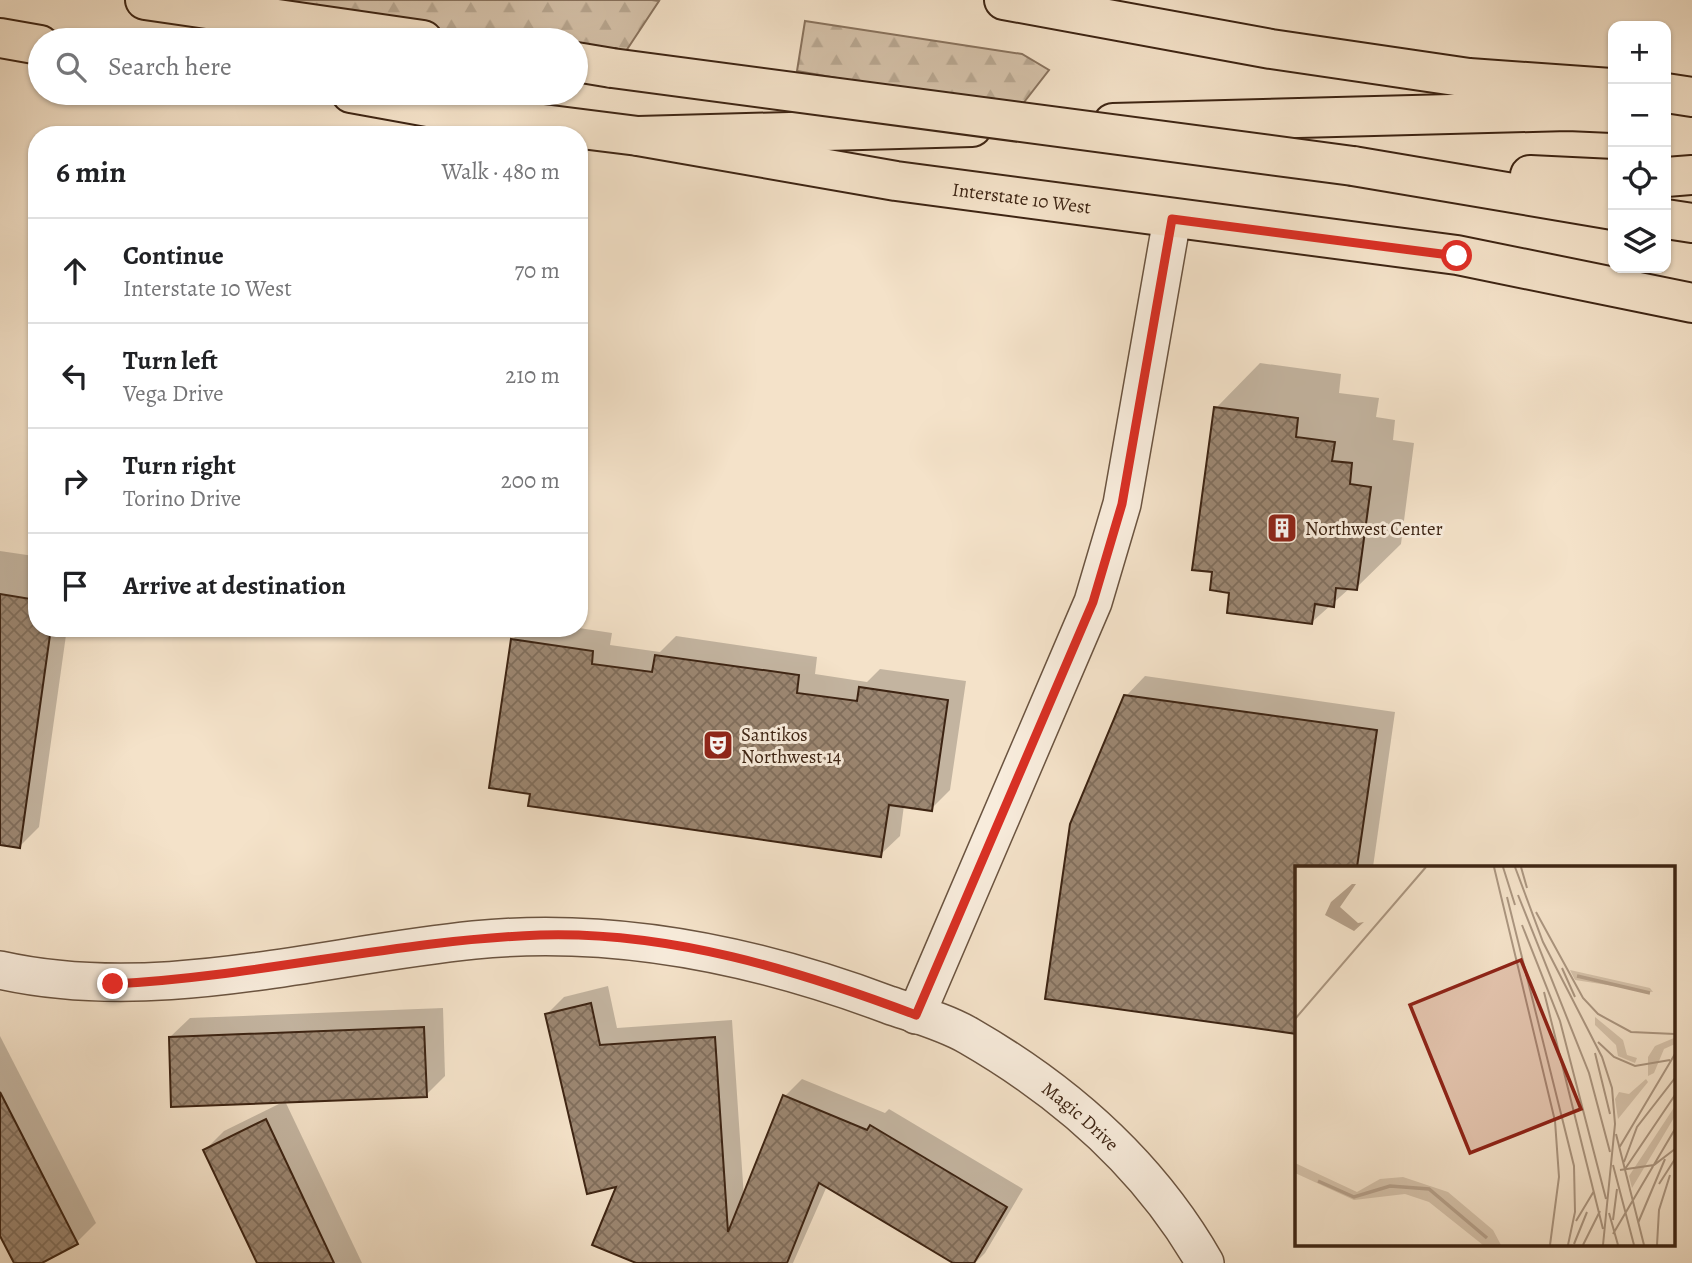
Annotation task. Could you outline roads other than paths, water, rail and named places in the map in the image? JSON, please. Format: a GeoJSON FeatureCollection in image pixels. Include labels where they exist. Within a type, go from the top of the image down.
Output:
{"type":"FeatureCollection","features":[{"type":"Feature","properties":{"kind":"main road"},"geometry":{"type":"LineString","coordinates":[[145,0],[340,28]]}},
{"type":"Feature","properties":{"kind":"main road"},"geometry":{"type":"LineString","coordinates":[[1004,0],[1297,53],[1469,78],[1608,89]]}},
{"type":"Feature","properties":{"kind":"main road"},"geometry":{"type":"LineString","coordinates":[[0,38],[28,43]]}},
{"type":"Feature","properties":{"kind":"main road"},"geometry":{"type":"LineString","coordinates":[[594,65],[1353,166],[1608,209]]}},
{"type":"Feature","properties":{"kind":"main road"},"geometry":{"type":"LineString","coordinates":[[1671,94],[1692,97]]}},
{"type":"Feature","properties":{"kind":"main road","name":"Interstate 10 West"},"geometry":{"type":"LineString","coordinates":[[417,105],[558,126]]}},
{"type":"Feature","properties":{"kind":"main road"},"geometry":{"type":"LineString","coordinates":[[638,136],[1568,111],[1608,113]]}},
{"type":"Feature","properties":{"kind":"main road"},"geometry":{"type":"LineString","coordinates":[[1671,115],[1692,116]]}},
{"type":"Feature","properties":{"kind":"main road","name":"Interstate 10 West"},"geometry":{"type":"LineString","coordinates":[[588,130],[896,181],[1457,256],[1692,303]]}},
{"type":"Feature","properties":{"kind":"main road"},"geometry":{"type":"LineString","coordinates":[[1353,166],[1608,179]]}},
{"type":"Feature","properties":{"kind":"main road"},"geometry":{"type":"LineString","coordinates":[[1671,177],[1692,175]]}},
{"type":"Feature","properties":{"kind":"main road"},"geometry":{"type":"LineString","coordinates":[[1671,220],[1692,223]]}},
{"type":"Feature","properties":{"kind":"street"},"geometry":{"type":"LineString","coordinates":[[916,1015],[1093,602],[1122,504],[1172,219]]}},
{"type":"Feature","properties":{"kind":"street","name":"Magic Drive"},"geometry":{"type":"LineString","coordinates":[[0,970],[113,984],[177,981],[472,940],[541,935],[655,942],[767,966],[829,982],[966,1034],[1068,1101],[1114,1143],[1154,1187],[1205,1263]]}},
{"type":"Feature","properties":{"kind":"place","name":"Northwest Center"},"geometry":{"type":"Point","coordinates":[1282,528]}},
{"type":"Feature","properties":{"kind":"place","name":"Santikos Northwest 14"},"geometry":{"type":"Point","coordinates":[718,745]}}]}
